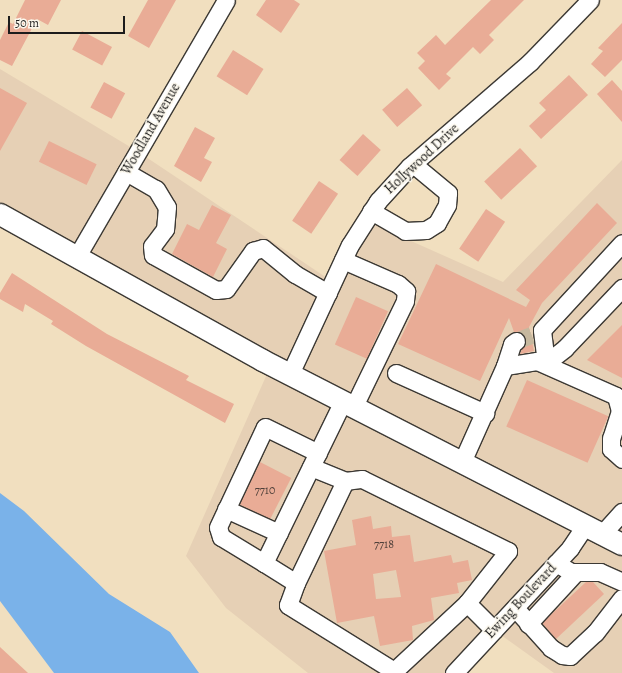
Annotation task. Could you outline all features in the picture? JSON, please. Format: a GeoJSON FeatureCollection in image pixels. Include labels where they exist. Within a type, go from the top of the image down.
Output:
{"type":"FeatureCollection","features":[{"type":"Feature","properties":{"kind":"main road"},"geometry":{"type":"LineString","coordinates":[[0,214],[76,258],[290,374],[622,544]]}},
{"type":"Feature","properties":{"kind":"street","name":"Woodland Avenue"},"geometry":{"type":"LineString","coordinates":[[76,258],[226,0]]}},
{"type":"Feature","properties":{"kind":"street","name":"Hollywood Drive"},"geometry":{"type":"LineString","coordinates":[[290,374],[343,260],[371,211],[413,164],[530,62],[590,0]]}},
{"type":"Feature","properties":{"kind":"street"},"geometry":{"type":"LineString","coordinates":[[371,211],[406,231],[426,230],[437,223],[447,205],[448,193],[413,164]]}},
{"type":"Feature","properties":{"kind":"street"},"geometry":{"type":"LineString","coordinates":[[126,172],[156,189],[167,207],[165,229],[152,246],[153,255],[205,285],[221,290],[226,289],[253,251],[263,248],[295,274],[328,293]]}},
{"type":"Feature","properties":{"kind":"street"},"geometry":{"type":"LineString","coordinates":[[462,462],[506,366],[512,344],[530,335],[622,243]]}},
{"type":"Feature","properties":{"kind":"street"},"geometry":{"type":"LineString","coordinates":[[264,563],[314,460],[377,360],[405,301],[406,291],[398,284],[343,260]]}},
{"type":"Feature","properties":{"kind":"street"},"geometry":{"type":"LineString","coordinates":[[546,363],[565,348],[622,288]]}},
{"type":"Feature","properties":{"kind":"street"},"geometry":{"type":"LineString","coordinates":[[530,335],[546,363]]}},
{"type":"Feature","properties":{"kind":"street"},"geometry":{"type":"LineString","coordinates":[[506,366],[533,361],[546,363],[616,396],[620,411],[611,438],[611,449],[622,459]]}},
{"type":"Feature","properties":{"kind":"street"},"geometry":{"type":"LineString","coordinates":[[396,373],[485,413]]}},
{"type":"Feature","properties":{"kind":"street"},"geometry":{"type":"LineString","coordinates":[[296,583],[222,537],[218,527],[265,428],[345,481],[362,478],[508,551],[467,602],[394,671],[288,605],[296,583],[345,481]]}},
{"type":"Feature","properties":{"kind":"street"},"geometry":{"type":"LineString","coordinates":[[226,509],[279,533]]}},
{"type":"Feature","properties":{"kind":"street","name":"Ewing Boulevard"},"geometry":{"type":"LineString","coordinates":[[454,673],[556,563],[594,530],[622,512]]}},
{"type":"Feature","properties":{"kind":"street"},"geometry":{"type":"LineString","coordinates":[[556,563],[575,573],[600,572],[622,582]]}},
{"type":"Feature","properties":{"kind":"street"},"geometry":{"type":"LineString","coordinates":[[528,624],[575,573]]}},
{"type":"Feature","properties":{"kind":"street"},"geometry":{"type":"LineString","coordinates":[[515,608],[551,648],[562,655],[570,656],[595,633],[622,598]]}},
{"type":"Feature","properties":{"kind":"street"},"geometry":{"type":"LineString","coordinates":[[467,602],[494,630]]}},
{"type":"Feature","properties":{"kind":"shaded area"},"geometry":{"type":"Polygon","coordinates":[[[0,69],[137,151],[333,282],[364,220],[503,282],[622,160],[622,673],[554,673],[494,630],[454,673],[308,673],[226,608],[186,556],[271,365],[0,214],[0,69]]]}},
{"type":"Feature","properties":{"kind":"water"},"geometry":{"type":"Polygon","coordinates":[[[0,493],[24,511],[109,594],[170,632],[199,673],[54,673],[0,601],[0,493]]]}},
{"type":"Feature","properties":{"kind":"building"},"geometry":{"type":"Polygon","coordinates":[[[25,0],[61,0],[48,25],[37,19],[12,66],[0,60],[0,40],[9,22],[13,24],[25,0]]]}},
{"type":"Feature","properties":{"kind":"building"},"geometry":{"type":"Polygon","coordinates":[[[148,0],[176,0],[149,48],[128,36],[148,0]]]}},
{"type":"Feature","properties":{"kind":"building"},"geometry":{"type":"Polygon","coordinates":[[[266,0],[294,0],[300,4],[281,33],[256,15],[266,0]]]}},
{"type":"Feature","properties":{"kind":"building"},"geometry":{"type":"Polygon","coordinates":[[[491,0],[524,0],[489,35],[494,40],[480,54],[473,47],[446,74],[451,78],[439,90],[418,68],[425,61],[417,53],[436,35],[445,45],[491,0]]]}},
{"type":"Feature","properties":{"kind":"building"},"geometry":{"type":"Polygon","coordinates":[[[622,23],[622,60],[605,77],[591,64],[603,51],[598,48],[622,23]]]}},
{"type":"Feature","properties":{"kind":"building"},"geometry":{"type":"Polygon","coordinates":[[[82,31],[112,47],[102,66],[72,50],[82,31]]]}},
{"type":"Feature","properties":{"kind":"building"},"geometry":{"type":"Polygon","coordinates":[[[233,50],[264,69],[247,95],[217,76],[233,50]]]}},
{"type":"Feature","properties":{"kind":"building"},"geometry":{"type":"Polygon","coordinates":[[[569,75],[588,95],[541,139],[529,126],[546,110],[539,103],[569,75]]]}},
{"type":"Feature","properties":{"kind":"building"},"geometry":{"type":"Polygon","coordinates":[[[612,80],[622,91],[622,122],[597,94],[612,80]]]}},
{"type":"Feature","properties":{"kind":"building"},"geometry":{"type":"Polygon","coordinates":[[[104,82],[125,93],[112,119],[90,108],[104,82]]]}},
{"type":"Feature","properties":{"kind":"building"},"geometry":{"type":"Polygon","coordinates":[[[0,88],[27,103],[0,151],[0,88]]]}},
{"type":"Feature","properties":{"kind":"building"},"geometry":{"type":"Polygon","coordinates":[[[407,88],[422,105],[397,127],[382,110],[407,88]]]}},
{"type":"Feature","properties":{"kind":"building"},"geometry":{"type":"Polygon","coordinates":[[[195,127],[215,138],[204,158],[212,162],[201,182],[174,166],[195,127]]]}},
{"type":"Feature","properties":{"kind":"building"},"geometry":{"type":"Polygon","coordinates":[[[363,134],[381,150],[357,176],[340,160],[363,134]]]}},
{"type":"Feature","properties":{"kind":"building"},"geometry":{"type":"Polygon","coordinates":[[[49,141],[97,164],[87,185],[39,162],[49,141]]]}},
{"type":"Feature","properties":{"kind":"building"},"geometry":{"type":"Polygon","coordinates":[[[520,148],[537,166],[501,200],[484,181],[520,148]]]}},
{"type":"Feature","properties":{"kind":"building"},"geometry":{"type":"Polygon","coordinates":[[[319,181],[338,194],[311,234],[292,221],[319,181]]]}},
{"type":"Feature","properties":{"kind":"building"},"geometry":{"type":"Polygon","coordinates":[[[597,203],[617,223],[542,303],[529,327],[534,351],[520,354],[526,339],[520,332],[514,332],[509,318],[480,381],[398,344],[436,264],[526,307],[530,300],[516,290],[597,203]]]}},
{"type":"Feature","properties":{"kind":"building"},"geometry":{"type":"Polygon","coordinates":[[[212,205],[231,215],[216,243],[227,249],[213,277],[172,254],[187,224],[199,230],[212,205]]]}},
{"type":"Feature","properties":{"kind":"building"},"geometry":{"type":"Polygon","coordinates":[[[486,209],[505,222],[478,262],[459,249],[486,209]]]}},
{"type":"Feature","properties":{"kind":"building"},"geometry":{"type":"Polygon","coordinates":[[[12,273],[107,334],[189,376],[186,380],[234,404],[225,423],[86,346],[51,324],[53,321],[25,304],[23,312],[0,299],[0,293],[12,273]]]}},
{"type":"Feature","properties":{"kind":"building"},"geometry":{"type":"Polygon","coordinates":[[[356,297],[388,311],[367,359],[335,345],[356,297]]]}},
{"type":"Feature","properties":{"kind":"building"},"geometry":{"type":"Polygon","coordinates":[[[622,325],[622,378],[587,360],[622,325]]]}},
{"type":"Feature","properties":{"kind":"building"},"geometry":{"type":"Polygon","coordinates":[[[527,380],[608,416],[588,463],[506,427],[527,380]]]}},
{"type":"Feature","properties":{"kind":"building"},"geometry":{"type":"Polygon","coordinates":[[[260,462],[291,478],[270,520],[239,504],[260,462]]]}},
{"type":"Feature","properties":{"kind":"building"},"geometry":{"type":"Polygon","coordinates":[[[371,516],[373,529],[391,526],[392,537],[410,535],[414,562],[451,555],[453,563],[468,560],[472,580],[457,583],[459,593],[431,598],[434,620],[412,626],[413,640],[380,646],[374,616],[337,623],[324,551],[356,545],[352,520],[371,516]],[[396,570],[373,574],[376,599],[401,597],[396,570]]]}},
{"type":"Feature","properties":{"kind":"building"},"geometry":{"type":"Polygon","coordinates":[[[586,582],[593,582],[604,594],[556,639],[542,623],[586,582]]]}},
{"type":"Feature","properties":{"kind":"building"},"geometry":{"type":"Polygon","coordinates":[[[0,647],[28,673],[0,673],[0,647]]]}},
{"type":"Feature","properties":{"kind":"tunnel"},"geometry":{"type":"LineString","coordinates":[[516,341],[532,335]]}}]}
